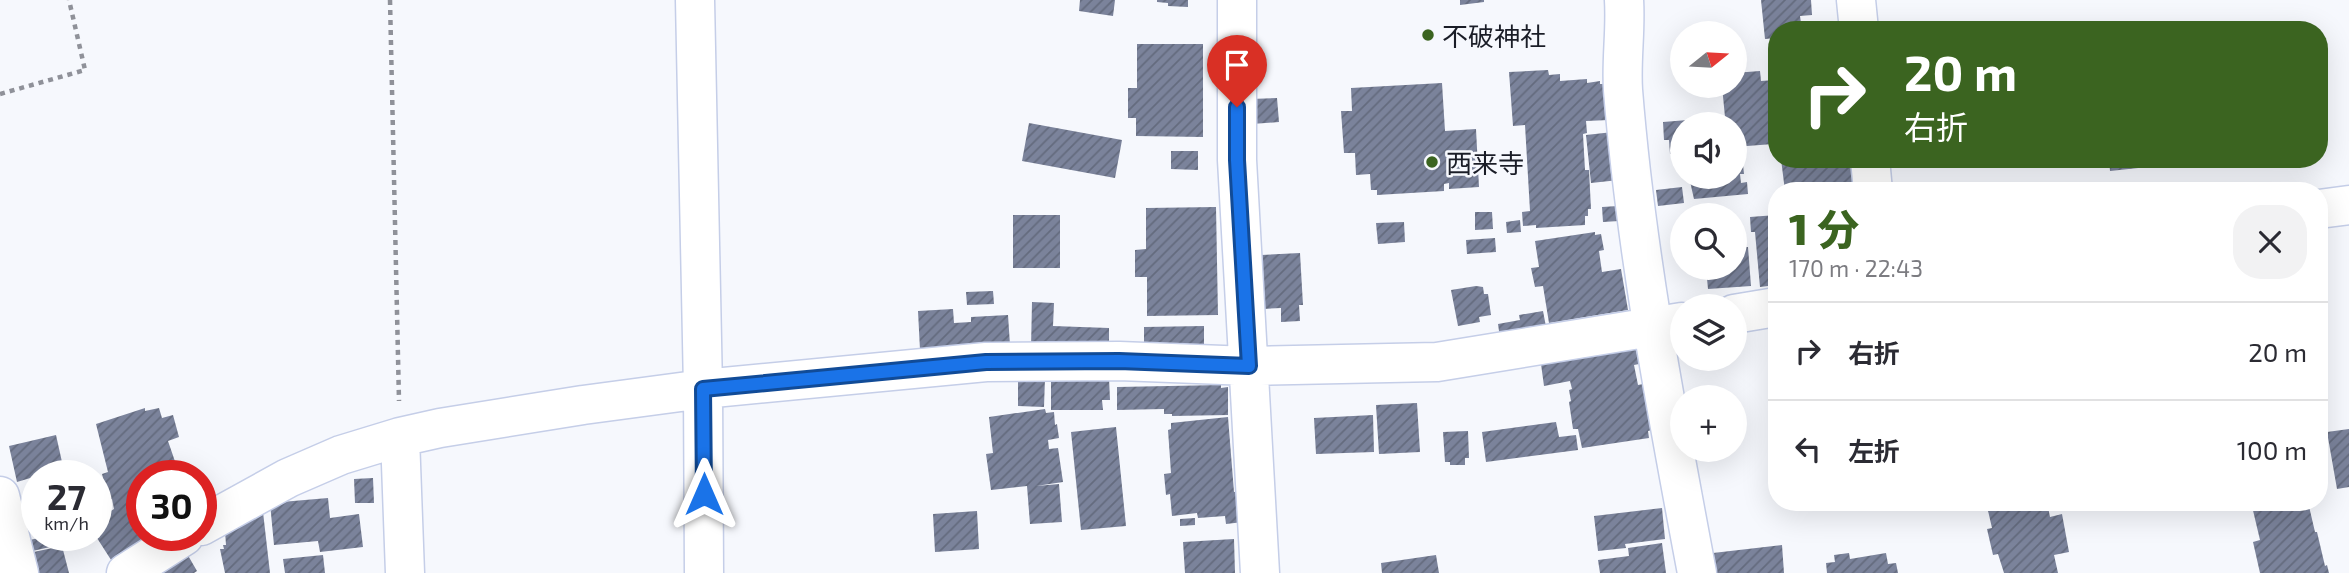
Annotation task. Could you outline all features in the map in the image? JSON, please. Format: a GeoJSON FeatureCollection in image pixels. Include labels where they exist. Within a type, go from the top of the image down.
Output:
{"type":"FeatureCollection","features":[{"type":"Feature","properties":{"kind":"street"},"geometry":{"type":"LineString","coordinates":[[695,0],[704,573]]}},
{"type":"Feature","properties":{"kind":"street"},"geometry":{"type":"LineString","coordinates":[[1237,0],[1237,160],[1260,573]]}},
{"type":"Feature","properties":{"kind":"street"},"geometry":{"type":"LineString","coordinates":[[1624,0],[1623,87],[1637,224],[1668,325],[1656,356],[1697,573]]}},
{"type":"Feature","properties":{"kind":"street"},"geometry":{"type":"LineString","coordinates":[[1856,0],[1858,21]]}},
{"type":"Feature","properties":{"kind":"street"},"geometry":{"type":"LineString","coordinates":[[2328,208],[2349,205]]}},
{"type":"Feature","properties":{"kind":"street"},"geometry":{"type":"LineString","coordinates":[[1747,312],[1768,308]]}},
{"type":"Feature","properties":{"kind":"street"},"geometry":{"type":"LineString","coordinates":[[217,517],[288,478],[341,455],[400,437],[583,405],[703,389],[986,362],[1119,361],[1249,366],[1437,362],[1668,325]]}},
{"type":"Feature","properties":{"kind":"street"},"geometry":{"type":"LineString","coordinates":[[400,437],[405,573]]}},
{"type":"Feature","properties":{"kind":"street"},"geometry":{"type":"LineString","coordinates":[[0,496],[19,573]]}},
{"type":"Feature","properties":{"kind":"street"},"geometry":{"type":"LineString","coordinates":[[126,573],[160,551]]}},
{"type":"Feature","properties":{"kind":"path"},"geometry":{"type":"LineString","coordinates":[[0,94],[85,70],[69,0]]}},
{"type":"Feature","properties":{"kind":"path"},"geometry":{"type":"LineString","coordinates":[[390,0],[400,437]]}},
{"type":"Feature","properties":{"kind":"building"},"geometry":{"type":"Polygon","coordinates":[[[1080,0],[1115,0],[1113,16],[1079,11],[1080,0]]]}},
{"type":"Feature","properties":{"kind":"building"},"geometry":{"type":"Polygon","coordinates":[[[1157,0],[1188,0],[1188,7],[1168,6],[1168,3],[1157,0]]]}},
{"type":"Feature","properties":{"kind":"building"},"geometry":{"type":"Polygon","coordinates":[[[1460,0],[1484,0],[1484,2],[1460,5],[1460,0]]]}},
{"type":"Feature","properties":{"kind":"building"},"geometry":{"type":"Polygon","coordinates":[[[1761,0],[1811,0],[1812,15],[1800,16],[1801,21],[1768,21],[1768,39],[1765,39],[1761,0]]]}},
{"type":"Feature","properties":{"kind":"building"},"geometry":{"type":"Polygon","coordinates":[[[1137,44],[1203,44],[1203,137],[1136,136],[1136,118],[1128,118],[1128,88],[1137,88],[1137,44]]]}},
{"type":"Feature","properties":{"kind":"building"},"geometry":{"type":"Polygon","coordinates":[[[1548,70],[1549,75],[1560,74],[1560,81],[1587,79],[1587,83],[1600,81],[1600,84],[1607,84],[1609,120],[1586,121],[1587,133],[1583,134],[1585,170],[1589,170],[1591,209],[1588,209],[1588,216],[1585,216],[1585,225],[1536,228],[1536,225],[1523,226],[1522,212],[1530,211],[1525,125],[1513,126],[1509,72],[1548,70]]]}},
{"type":"Feature","properties":{"kind":"building"},"geometry":{"type":"Polygon","coordinates":[[[1760,71],[1761,81],[1768,80],[1768,144],[1747,146],[1747,112],[1725,112],[1723,98],[1747,98],[1747,72],[1760,71]]]}},
{"type":"Feature","properties":{"kind":"building"},"geometry":{"type":"Polygon","coordinates":[[[1442,83],[1445,131],[1476,129],[1479,187],[1449,189],[1449,183],[1444,184],[1444,191],[1377,195],[1377,190],[1371,190],[1370,174],[1356,175],[1355,153],[1344,153],[1341,111],[1352,111],[1351,88],[1442,83]]]}},
{"type":"Feature","properties":{"kind":"building"},"geometry":{"type":"Polygon","coordinates":[[[1277,98],[1279,122],[1252,124],[1250,99],[1277,98]]]}},
{"type":"Feature","properties":{"kind":"building"},"geometry":{"type":"Polygon","coordinates":[[[1670,121],[1670,154],[1669,140],[1664,140],[1663,122],[1670,121]]]}},
{"type":"Feature","properties":{"kind":"building"},"geometry":{"type":"Polygon","coordinates":[[[1029,123],[1122,140],[1115,178],[1022,161],[1029,123]]]}},
{"type":"Feature","properties":{"kind":"building"},"geometry":{"type":"Polygon","coordinates":[[[1613,132],[1619,180],[1591,183],[1586,135],[1613,132]]]}},
{"type":"Feature","properties":{"kind":"building"},"geometry":{"type":"Polygon","coordinates":[[[1171,151],[1198,151],[1198,170],[1171,169],[1171,151]]]}},
{"type":"Feature","properties":{"kind":"building"},"geometry":{"type":"Polygon","coordinates":[[[1782,168],[1853,168],[1854,182],[1784,182],[1782,168]]]}},
{"type":"Feature","properties":{"kind":"building"},"geometry":{"type":"Polygon","coordinates":[[[2110,168],[2138,168],[2110,171],[2110,168]]]}},
{"type":"Feature","properties":{"kind":"building"},"geometry":{"type":"Polygon","coordinates":[[[1747,182],[1748,194],[1694,199],[1692,189],[1747,189],[1747,182]]]}},
{"type":"Feature","properties":{"kind":"building"},"geometry":{"type":"Polygon","coordinates":[[[1682,189],[1684,203],[1658,206],[1656,190],[1682,189]]]}},
{"type":"Feature","properties":{"kind":"building"},"geometry":{"type":"Polygon","coordinates":[[[1618,206],[1619,221],[1603,222],[1602,207],[1618,206]]]}},
{"type":"Feature","properties":{"kind":"building"},"geometry":{"type":"Polygon","coordinates":[[[1216,207],[1218,315],[1147,316],[1147,277],[1135,277],[1135,250],[1146,249],[1146,208],[1216,207]]]}},
{"type":"Feature","properties":{"kind":"building"},"geometry":{"type":"Polygon","coordinates":[[[1475,212],[1492,212],[1493,229],[1475,230],[1475,212]]]}},
{"type":"Feature","properties":{"kind":"building"},"geometry":{"type":"Polygon","coordinates":[[[1013,215],[1060,215],[1060,268],[1013,268],[1013,215]]]}},
{"type":"Feature","properties":{"kind":"building"},"geometry":{"type":"Polygon","coordinates":[[[1768,216],[1768,286],[1760,287],[1755,232],[1751,232],[1750,217],[1768,216]]]}},
{"type":"Feature","properties":{"kind":"building"},"geometry":{"type":"Polygon","coordinates":[[[1520,220],[1521,232],[1507,233],[1506,222],[1520,220]]]}},
{"type":"Feature","properties":{"kind":"building"},"geometry":{"type":"Polygon","coordinates":[[[1404,222],[1405,242],[1378,244],[1376,223],[1404,222]]]}},
{"type":"Feature","properties":{"kind":"building"},"geometry":{"type":"Polygon","coordinates":[[[1595,232],[1595,235],[1601,234],[1604,250],[1599,251],[1602,272],[1621,269],[1628,310],[1549,323],[1543,286],[1535,287],[1531,268],[1539,267],[1535,241],[1595,232]]]}},
{"type":"Feature","properties":{"kind":"building"},"geometry":{"type":"Polygon","coordinates":[[[1495,238],[1496,252],[1467,254],[1466,240],[1495,238]]]}},
{"type":"Feature","properties":{"kind":"building"},"geometry":{"type":"Polygon","coordinates":[[[1747,247],[1751,286],[1708,289],[1707,280],[1747,280],[1747,247]]]}},
{"type":"Feature","properties":{"kind":"building"},"geometry":{"type":"Polygon","coordinates":[[[1300,253],[1303,305],[1299,305],[1300,321],[1281,322],[1281,308],[1263,309],[1261,255],[1300,253]]]}},
{"type":"Feature","properties":{"kind":"building"},"geometry":{"type":"Polygon","coordinates":[[[1483,287],[1484,294],[1488,294],[1491,315],[1479,317],[1480,322],[1458,326],[1451,290],[1483,287]]]}},
{"type":"Feature","properties":{"kind":"building"},"geometry":{"type":"Polygon","coordinates":[[[993,291],[994,304],[967,305],[966,292],[993,291]]]}},
{"type":"Feature","properties":{"kind":"building"},"geometry":{"type":"Polygon","coordinates":[[[1032,302],[1054,303],[1053,326],[1109,328],[1109,349],[1031,348],[1032,302]]]}},
{"type":"Feature","properties":{"kind":"building"},"geometry":{"type":"Polygon","coordinates":[[[953,309],[954,323],[971,322],[971,317],[1008,315],[1010,345],[920,350],[918,311],[953,309]]]}},
{"type":"Feature","properties":{"kind":"building"},"geometry":{"type":"Polygon","coordinates":[[[1543,311],[1547,332],[1500,338],[1498,324],[1520,320],[1519,315],[1543,311]]]}},
{"type":"Feature","properties":{"kind":"building"},"geometry":{"type":"Polygon","coordinates":[[[1204,326],[1204,346],[1144,347],[1144,327],[1204,326]]]}},
{"type":"Feature","properties":{"kind":"building"},"geometry":{"type":"Polygon","coordinates":[[[1635,346],[1639,364],[1634,365],[1638,385],[1643,384],[1652,430],[1648,431],[1649,438],[1582,448],[1578,429],[1573,429],[1569,402],[1569,390],[1572,389],[1570,381],[1544,386],[1541,364],[1635,346]]]}},
{"type":"Feature","properties":{"kind":"building"},"geometry":{"type":"Polygon","coordinates":[[[1018,378],[1045,378],[1044,407],[1018,406],[1018,378]]]}},
{"type":"Feature","properties":{"kind":"building"},"geometry":{"type":"Polygon","coordinates":[[[1051,378],[1109,378],[1110,400],[1102,400],[1103,410],[1051,410],[1051,378]]]}},
{"type":"Feature","properties":{"kind":"building"},"geometry":{"type":"Polygon","coordinates":[[[1221,385],[1221,388],[1228,387],[1228,415],[1172,416],[1164,414],[1164,409],[1117,410],[1117,387],[1221,385]]]}},
{"type":"Feature","properties":{"kind":"building"},"geometry":{"type":"Polygon","coordinates":[[[1417,403],[1420,452],[1379,454],[1376,405],[1417,403]]]}},
{"type":"Feature","properties":{"kind":"building"},"geometry":{"type":"Polygon","coordinates":[[[145,408],[145,411],[159,408],[162,418],[173,415],[179,437],[168,441],[175,460],[126,460],[126,551],[132,551],[113,563],[105,551],[112,551],[112,460],[105,460],[96,424],[145,408]]]}},
{"type":"Feature","properties":{"kind":"building"},"geometry":{"type":"Polygon","coordinates":[[[1045,409],[1046,413],[1054,412],[1055,425],[1057,424],[1059,438],[1048,440],[1049,449],[1058,448],[1063,482],[1036,486],[1059,484],[1062,522],[1030,524],[1027,486],[991,490],[986,454],[993,453],[989,417],[1045,409]]]}},
{"type":"Feature","properties":{"kind":"building"},"geometry":{"type":"Polygon","coordinates":[[[1373,415],[1374,452],[1316,454],[1314,418],[1373,415]]]}},
{"type":"Feature","properties":{"kind":"building"},"geometry":{"type":"Polygon","coordinates":[[[1228,417],[1234,492],[1241,491],[1243,522],[1226,524],[1225,516],[1198,518],[1197,513],[1172,516],[1170,494],[1166,495],[1164,474],[1171,473],[1168,430],[1171,429],[1171,423],[1228,417]]]}},
{"type":"Feature","properties":{"kind":"building"},"geometry":{"type":"Polygon","coordinates":[[[1556,422],[1559,437],[1576,435],[1578,450],[1486,462],[1482,432],[1556,422]]]}},
{"type":"Feature","properties":{"kind":"building"},"geometry":{"type":"Polygon","coordinates":[[[1116,427],[1126,526],[1081,530],[1071,432],[1116,427]]]}},
{"type":"Feature","properties":{"kind":"building"},"geometry":{"type":"Polygon","coordinates":[[[2349,429],[2349,487],[2337,489],[2328,432],[2349,429]]]}},
{"type":"Feature","properties":{"kind":"building"},"geometry":{"type":"Polygon","coordinates":[[[1468,431],[1469,458],[1465,458],[1465,465],[1450,465],[1450,462],[1445,462],[1443,432],[1468,431]]]}},
{"type":"Feature","properties":{"kind":"building"},"geometry":{"type":"Polygon","coordinates":[[[56,435],[62,460],[21,460],[21,481],[17,482],[9,446],[56,435]]]}},
{"type":"Feature","properties":{"kind":"building"},"geometry":{"type":"Polygon","coordinates":[[[373,478],[374,503],[355,503],[354,479],[373,478]]]}},
{"type":"Feature","properties":{"kind":"building"},"geometry":{"type":"Polygon","coordinates":[[[328,498],[330,518],[359,514],[363,547],[320,552],[318,541],[274,545],[270,503],[328,498]]]}},
{"type":"Feature","properties":{"kind":"building"},"geometry":{"type":"Polygon","coordinates":[[[1662,508],[1665,539],[1625,544],[1626,548],[1598,551],[1594,516],[1662,508]]]}},
{"type":"Feature","properties":{"kind":"building"},"geometry":{"type":"Polygon","coordinates":[[[977,511],[979,549],[935,552],[933,514],[977,511]]]}},
{"type":"Feature","properties":{"kind":"building"},"geometry":{"type":"Polygon","coordinates":[[[1988,511],[2049,511],[2050,517],[2062,514],[2069,552],[2054,555],[2058,573],[2004,573],[1998,554],[1993,555],[1987,529],[1992,528],[1988,511]]]}},
{"type":"Feature","properties":{"kind":"building"},"geometry":{"type":"Polygon","coordinates":[[[2253,511],[2310,511],[2329,573],[2260,573],[2253,542],[2260,540],[2253,511]]]}},
{"type":"Feature","properties":{"kind":"building"},"geometry":{"type":"Polygon","coordinates":[[[263,512],[270,573],[225,573],[220,549],[224,549],[223,545],[226,545],[225,531],[263,512]]]}},
{"type":"Feature","properties":{"kind":"building"},"geometry":{"type":"Polygon","coordinates":[[[1195,518],[1195,525],[1180,526],[1180,519],[1195,518]]]}},
{"type":"Feature","properties":{"kind":"building"},"geometry":{"type":"Polygon","coordinates":[[[1234,539],[1235,573],[1185,573],[1183,542],[1234,539]]]}},
{"type":"Feature","properties":{"kind":"building"},"geometry":{"type":"Polygon","coordinates":[[[1662,543],[1666,573],[1600,573],[1598,560],[1629,556],[1628,548],[1662,543]]]}},
{"type":"Feature","properties":{"kind":"building"},"geometry":{"type":"Polygon","coordinates":[[[1782,545],[1784,573],[1715,573],[1713,553],[1782,545]]]}},
{"type":"Feature","properties":{"kind":"building"},"geometry":{"type":"Polygon","coordinates":[[[63,551],[69,573],[33,573],[29,553],[63,551]]]}},
{"type":"Feature","properties":{"kind":"building"},"geometry":{"type":"Polygon","coordinates":[[[186,552],[197,571],[194,573],[154,573],[186,552]]]}},
{"type":"Feature","properties":{"kind":"building"},"geometry":{"type":"Polygon","coordinates":[[[1849,553],[1850,559],[1886,553],[1888,564],[1896,563],[1898,573],[1827,573],[1826,563],[1835,562],[1834,555],[1849,553]]]}},
{"type":"Feature","properties":{"kind":"building"},"geometry":{"type":"Polygon","coordinates":[[[323,555],[325,573],[285,573],[283,559],[323,555]]]}},
{"type":"Feature","properties":{"kind":"building"},"geometry":{"type":"Polygon","coordinates":[[[1436,555],[1439,573],[1382,573],[1381,563],[1436,555]]]}},
{"type":"Feature","properties":{"kind":"place","name":"不破神社"},"geometry":{"type":"Point","coordinates":[1428,35]}},
{"type":"Feature","properties":{"kind":"place","name":"西来寺"},"geometry":{"type":"Point","coordinates":[1432,162]}},
{"type":"Feature","properties":{"kind":"route"},"geometry":{"type":"LineString","coordinates":[[704,494],[703,389],[986,362],[1119,361],[1249,366],[1237,160],[1237,107]]}}]}
